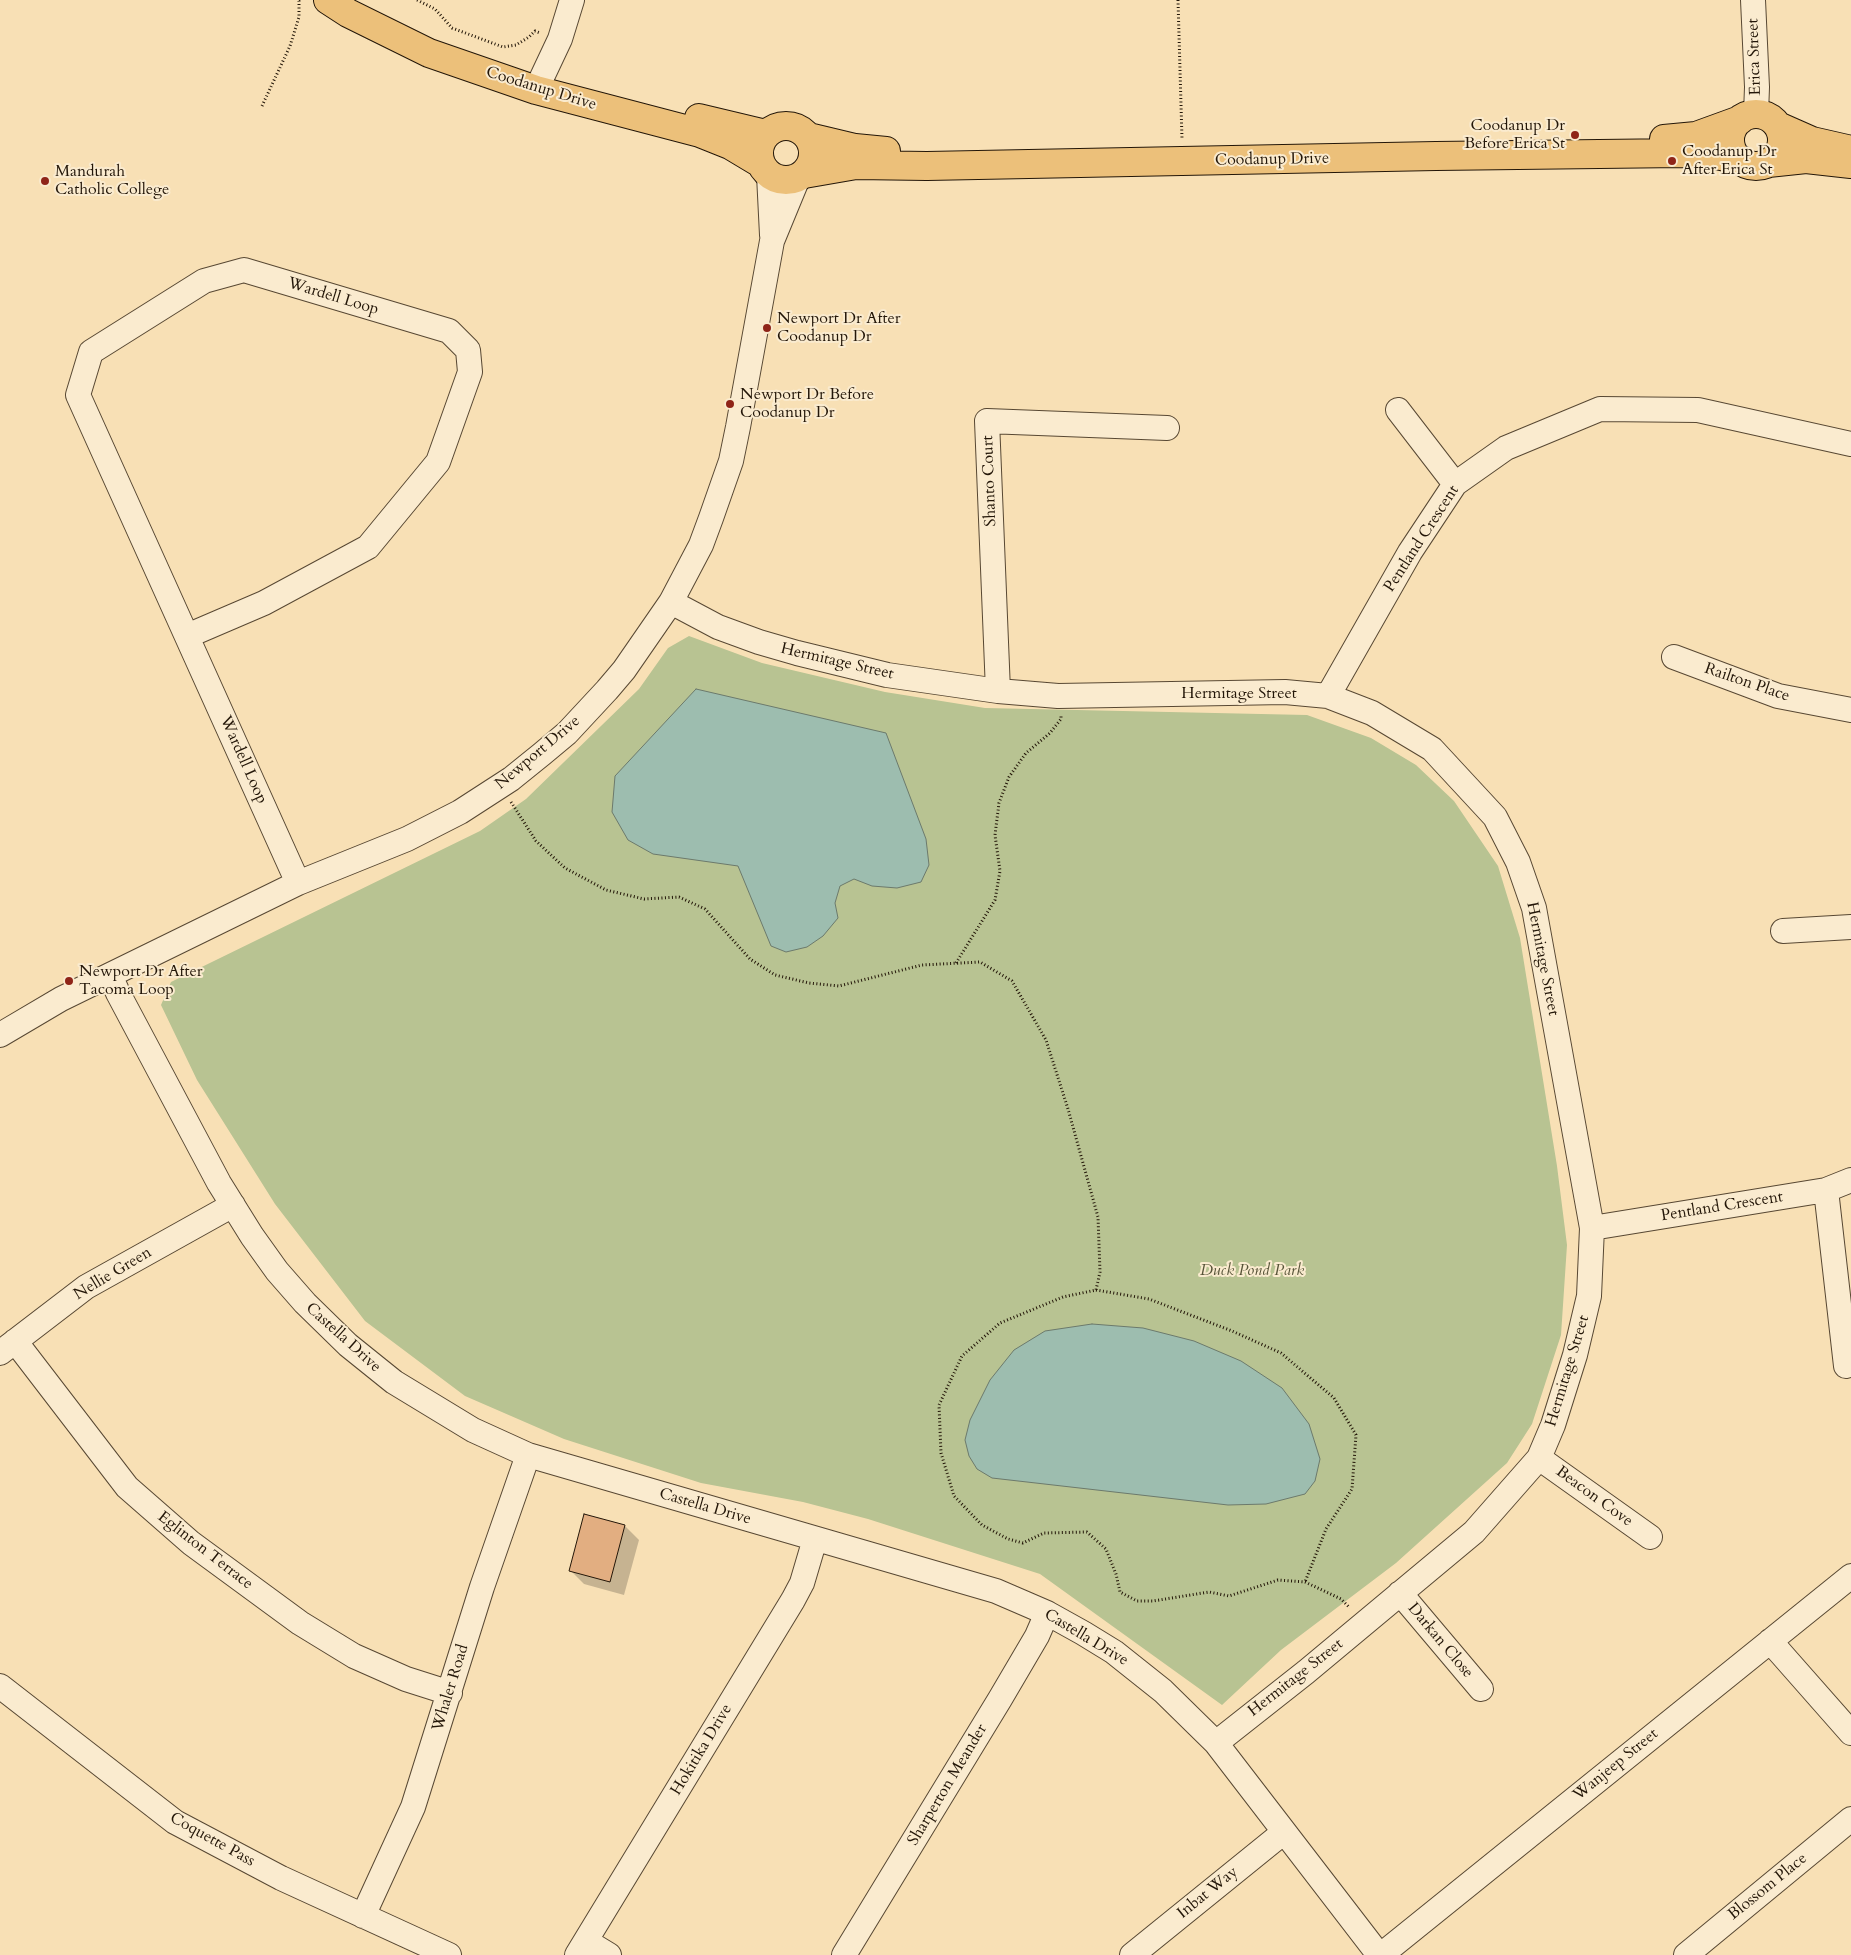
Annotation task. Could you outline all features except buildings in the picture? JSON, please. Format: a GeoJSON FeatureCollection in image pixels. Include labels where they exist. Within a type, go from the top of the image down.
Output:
{"type":"FeatureCollection","features":[{"type":"Feature","properties":{"kind":"main road","name":"Coodanup Drive"},"geometry":{"type":"LineString","coordinates":[[337,1],[348,13],[429,53],[540,83],[700,133],[730,145],[764,168]]}},
{"type":"Feature","properties":{"kind":"main road","name":"Coodanup Drive"},"geometry":{"type":"LineString","coordinates":[[540,83],[766,134]]}},
{"type":"Feature","properties":{"kind":"main road","name":"Coodanup Drive"},"geometry":{"type":"LineString","coordinates":[[809,138],[855,148],[912,152],[1676,139],[1696,136],[1758,120]]}},
{"type":"Feature","properties":{"kind":"main road"},"geometry":{"type":"LineString","coordinates":[[1758,120],[1781,133],[1780,150],[1768,162]]}},
{"type":"Feature","properties":{"kind":"main road"},"geometry":{"type":"LineString","coordinates":[[1851,150],[1812,141],[1758,120],[1731,133],[1730,142],[1733,150],[1741,160],[1752,165],[1806,159],[1851,164]]}},
{"type":"Feature","properties":{"kind":"main road"},"geometry":{"type":"LineString","coordinates":[[788,126],[796,128],[809,138],[812,145],[812,161],[801,176],[783,180],[764,168],[759,148],[766,134],[772,129],[788,126]]}},
{"type":"Feature","properties":{"kind":"main road","name":"Coodanup Drive"},"geometry":{"type":"LineString","coordinates":[[801,176],[856,165],[937,166],[1682,153],[1711,154],[1741,160]]}},
{"type":"Feature","properties":{"kind":"street"},"geometry":{"type":"LineString","coordinates":[[540,83],[560,39],[572,0]]}},
{"type":"Feature","properties":{"kind":"street","name":"Erica Street"},"geometry":{"type":"LineString","coordinates":[[1752,0],[1758,120]]}},
{"type":"Feature","properties":{"kind":"street","name":"Newport Drive"},"geometry":{"type":"LineString","coordinates":[[764,168],[772,242]]}},
{"type":"Feature","properties":{"kind":"street","name":"Newport Drive"},"geometry":{"type":"LineString","coordinates":[[0,1035],[61,999],[298,883],[407,839],[460,812],[511,779],[567,732],[607,690],[633,658],[671,602],[701,545],[731,460],[772,242],[801,176]]}},
{"type":"Feature","properties":{"kind":"street","name":"Wardell Loop"},"geometry":{"type":"LineString","coordinates":[[188,636],[264,603],[368,547],[438,462],[470,372],[468,350],[449,331],[244,270],[204,281],[91,352],[78,395],[298,883]]}},
{"type":"Feature","properties":{"kind":"street","name":"Pentland Crescent"},"geometry":{"type":"LineString","coordinates":[[1328,696],[1410,552],[1455,484],[1506,448],[1600,409],[1698,410],[1851,444]]}},
{"type":"Feature","properties":{"kind":"street"},"geometry":{"type":"LineString","coordinates":[[1398,410],[1455,484]]}},
{"type":"Feature","properties":{"kind":"street","name":"Shanto Court"},"geometry":{"type":"LineString","coordinates":[[998,691],[987,420],[1167,428]]}},
{"type":"Feature","properties":{"kind":"street","name":"Hermitage Street"},"geometry":{"type":"LineString","coordinates":[[671,602],[718,628],[797,653],[887,674],[998,691],[1058,696],[1285,692],[1328,696],[1372,713],[1432,749],[1495,817],[1518,862],[1534,908],[1592,1228],[1590,1296],[1575,1356],[1553,1425],[1539,1458],[1474,1532],[1306,1672],[1216,1743]]}},
{"type":"Feature","properties":{"kind":"street","name":"Railton Place"},"geometry":{"type":"LineString","coordinates":[[1674,657],[1778,696],[1851,710]]}},
{"type":"Feature","properties":{"kind":"street"},"geometry":{"type":"LineString","coordinates":[[1783,931],[1851,927]]}},
{"type":"Feature","properties":{"kind":"street","name":"Castella Drive"},"geometry":{"type":"LineString","coordinates":[[110,975],[233,1206],[277,1271],[304,1303],[348,1345],[394,1382],[429,1405],[474,1430],[528,1455],[996,1591],[1047,1613],[1114,1652],[1162,1691],[1216,1743],[1380,1955]]}},
{"type":"Feature","properties":{"kind":"street","name":"Pentland Crescent"},"geometry":{"type":"LineString","coordinates":[[1592,1228],[1826,1190],[1851,1180]]}},
{"type":"Feature","properties":{"kind":"street"},"geometry":{"type":"LineString","coordinates":[[1826,1190],[1846,1366]]}},
{"type":"Feature","properties":{"kind":"street","name":"Nellie Green"},"geometry":{"type":"LineString","coordinates":[[7,1347],[86,1287],[233,1206]]}},
{"type":"Feature","properties":{"kind":"street","name":"Eglinton Terrace"},"geometry":{"type":"LineString","coordinates":[[7,1347],[127,1486],[191,1543],[300,1623],[354,1656],[406,1679],[450,1693]]}},
{"type":"Feature","properties":{"kind":"street","name":"Whaler Road"},"geometry":{"type":"LineString","coordinates":[[363,1916],[413,1807],[482,1587],[528,1455]]}},
{"type":"Feature","properties":{"kind":"street","name":"Beacon Cove"},"geometry":{"type":"LineString","coordinates":[[1539,1458],[1650,1537]]}},
{"type":"Feature","properties":{"kind":"street","name":"Hokitika Drive"},"geometry":{"type":"LineString","coordinates":[[581,1948],[793,1600],[802,1584],[816,1539]]}},
{"type":"Feature","properties":{"kind":"street","name":"Wanjeep Street"},"geometry":{"type":"LineString","coordinates":[[1380,1955],[1851,1576]]}},
{"type":"Feature","properties":{"kind":"street","name":"Darkan Close"},"geometry":{"type":"LineString","coordinates":[[1400,1593],[1481,1689]]}},
{"type":"Feature","properties":{"kind":"street","name":"Sharperton Meander"},"geometry":{"type":"LineString","coordinates":[[844,1955],[1000,1699],[1037,1636],[1047,1613]]}},
{"type":"Feature","properties":{"kind":"street"},"geometry":{"type":"LineString","coordinates":[[1770,1641],[1851,1733]]}},
{"type":"Feature","properties":{"kind":"street","name":"Coquette Pass"},"geometry":{"type":"LineString","coordinates":[[0,1686],[175,1822],[281,1878],[449,1955]]}},
{"type":"Feature","properties":{"kind":"street","name":"Blossom Place"},"geometry":{"type":"LineString","coordinates":[[1686,1955],[1851,1819]]}},
{"type":"Feature","properties":{"kind":"street","name":"Inbat Way"},"geometry":{"type":"LineString","coordinates":[[1132,1955],[1284,1832]]}},
{"type":"Feature","properties":{"kind":"street"},"geometry":{"type":"LineString","coordinates":[[581,1948],[609,1955]]}},
{"type":"Feature","properties":{"kind":"path"},"geometry":{"type":"LineString","coordinates":[[262,106],[290,46],[299,17],[300,1],[298,0]]}},
{"type":"Feature","properties":{"kind":"path"},"geometry":{"type":"LineString","coordinates":[[417,0],[435,9],[452,28],[503,47],[516,45],[535,31],[560,39]]}},
{"type":"Feature","properties":{"kind":"path"},"geometry":{"type":"LineString","coordinates":[[1178,0],[1182,147]]}},
{"type":"Feature","properties":{"kind":"path"},"geometry":{"type":"LineString","coordinates":[[956,963],[995,900],[1000,871],[995,835],[1000,803],[1009,777],[1026,753],[1050,733],[1061,718],[1060,713]]}},
{"type":"Feature","properties":{"kind":"path"},"geometry":{"type":"LineString","coordinates":[[508,798],[536,842],[565,868],[606,890],[644,899],[679,898],[705,909],[750,959],[775,975],[809,983],[839,986],[922,965],[980,962],[1012,981],[1046,1040],[1068,1109],[1098,1217],[1100,1272],[1096,1290]]}},
{"type":"Feature","properties":{"kind":"path"},"geometry":{"type":"LineString","coordinates":[[1305,1582],[1326,1529],[1352,1489],[1356,1435],[1334,1398],[1281,1353],[1232,1331],[1149,1299],[1096,1290],[1063,1297],[1000,1323],[962,1356],[939,1405],[941,1452],[954,1496],[982,1525],[1008,1539],[1023,1543],[1044,1533],[1087,1532],[1106,1549],[1116,1574],[1120,1592],[1136,1601],[1153,1601],[1209,1592],[1229,1596],[1278,1580],[1305,1582],[1342,1599],[1353,1611]]}},
{"type":"Feature","properties":{"kind":"green space","name":"Duck Pond Park"},"geometry":{"type":"Polygon","coordinates":[[[689,636],[762,663],[885,692],[985,708],[1307,715],[1371,738],[1416,765],[1454,801],[1498,866],[1520,938],[1557,1166],[1567,1245],[1561,1335],[1532,1424],[1507,1463],[1396,1563],[1281,1650],[1222,1705],[1040,1574],[868,1519],[803,1502],[701,1483],[564,1439],[465,1396],[365,1321],[275,1204],[197,1080],[161,1005],[171,982],[480,831],[526,799],[639,689],[668,648],[689,636]]]}},
{"type":"Feature","properties":{"kind":"shaded area"},"geometry":{"type":"Polygon","coordinates":[[[696,689],[886,733],[926,839],[929,865],[921,882],[897,888],[872,886],[854,879],[840,886],[835,903],[838,918],[823,936],[807,947],[786,952],[771,946],[738,866],[653,854],[628,840],[612,812],[615,776],[696,689]]]}},
{"type":"Feature","properties":{"kind":"shaded area"},"geometry":{"type":"Polygon","coordinates":[[[1092,1324],[1143,1328],[1194,1341],[1241,1361],[1282,1388],[1309,1424],[1320,1459],[1315,1481],[1305,1494],[1266,1504],[1228,1505],[992,1478],[977,1469],[969,1456],[965,1440],[970,1420],[990,1380],[1014,1350],[1045,1331],[1092,1324]]]}},
{"type":"Feature","properties":{"kind":"place","name":"Coodanup Dr Before Erica St"},"geometry":{"type":"Point","coordinates":[1575,135]}},
{"type":"Feature","properties":{"kind":"place","name":"Coodanup Dr After Erica St"},"geometry":{"type":"Point","coordinates":[1672,161]}},
{"type":"Feature","properties":{"kind":"place","name":"Mandurah Catholic College"},"geometry":{"type":"Point","coordinates":[45,181]}},
{"type":"Feature","properties":{"kind":"place","name":"Newport Dr After Coodanup Dr"},"geometry":{"type":"Point","coordinates":[767,328]}},
{"type":"Feature","properties":{"kind":"place","name":"Newport Dr Before Coodanup Dr"},"geometry":{"type":"Point","coordinates":[730,404]}},
{"type":"Feature","properties":{"kind":"place","name":"Newport Dr After Tacoma Loop"},"geometry":{"type":"Point","coordinates":[69,981]}}]}
